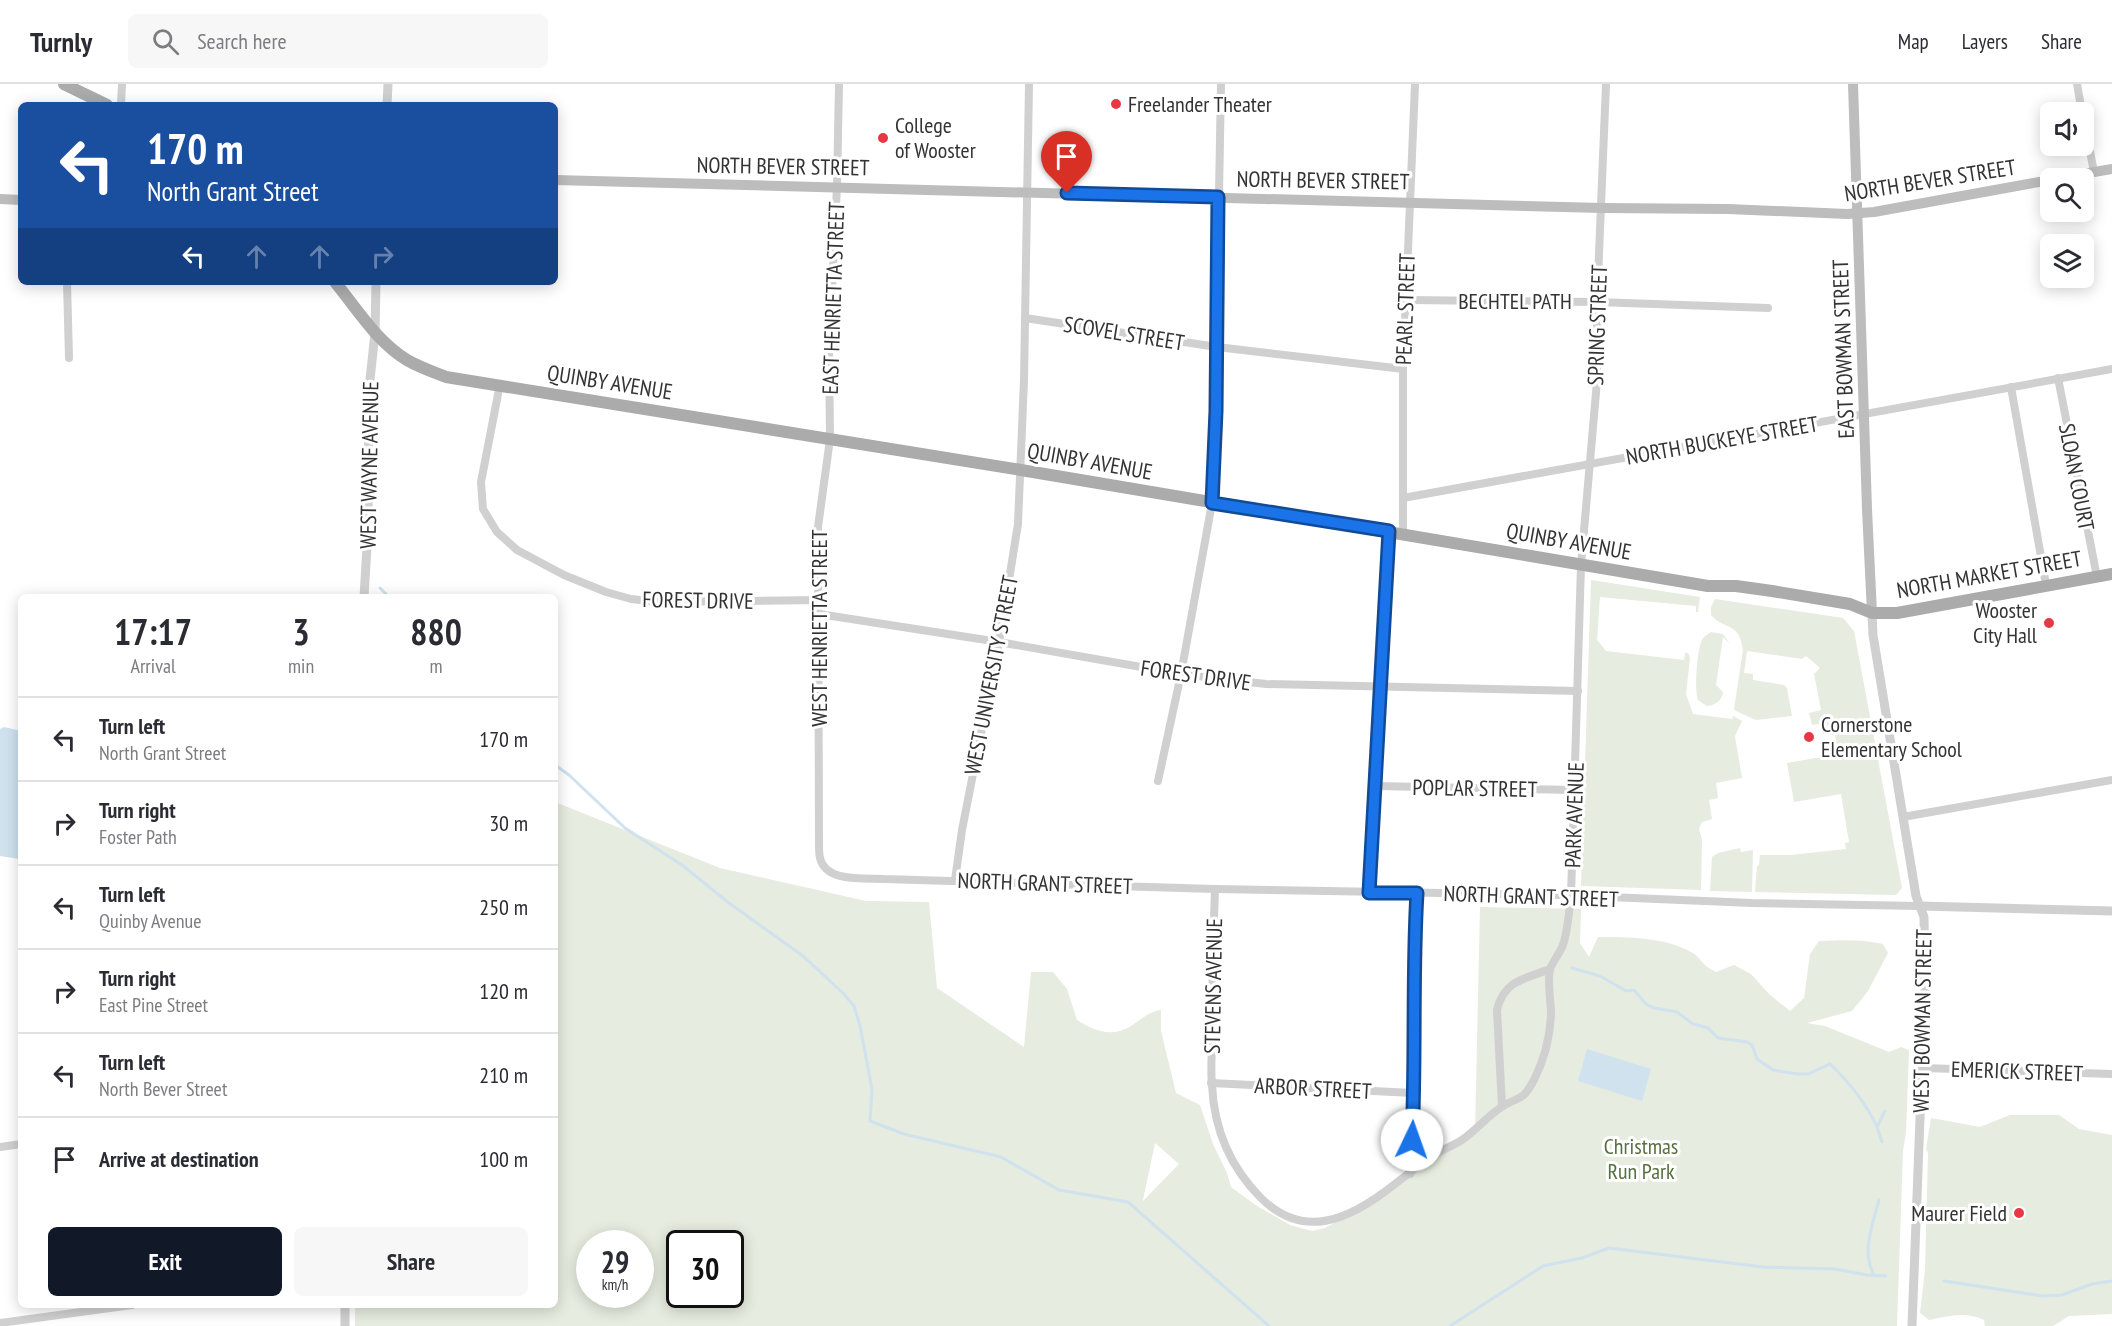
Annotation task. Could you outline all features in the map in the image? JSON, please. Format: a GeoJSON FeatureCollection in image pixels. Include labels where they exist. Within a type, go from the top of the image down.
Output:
{"type":"FeatureCollection","features":[{"type":"Feature","properties":{"kind":"main road"},"geometry":{"type":"LineString","coordinates":[[64,84],[101,102]]}},
{"type":"Feature","properties":{"kind":"main road","name":"EAST BOWMAN STREET"},"geometry":{"type":"LineString","coordinates":[[1853,84],[1858,213],[1859,415],[1872,613]]}},
{"type":"Feature","properties":{"kind":"main road"},"geometry":{"type":"LineString","coordinates":[[2094,172],[2112,169]]}},
{"type":"Feature","properties":{"kind":"main road","name":"NORTH BEVER STREET"},"geometry":{"type":"LineString","coordinates":[[558,180],[1858,213],[2040,182]]}},
{"type":"Feature","properties":{"kind":"main road"},"geometry":{"type":"LineString","coordinates":[[0,199],[18,200]]}},
{"type":"Feature","properties":{"kind":"main road","name":"QUINBY AVENUE"},"geometry":{"type":"LineString","coordinates":[[337,285],[375,333],[407,359],[438,374],[462,380],[500,384],[1403,533],[1719,588],[1736,586],[1850,604],[1872,613]]}},
{"type":"Feature","properties":{"kind":"main road","name":"NORTH MARKET STREET"},"geometry":{"type":"LineString","coordinates":[[1872,613],[1897,613],[2112,574]]}},
{"type":"Feature","properties":{"kind":"street"},"geometry":{"type":"LineString","coordinates":[[121,102],[122,84]]}},
{"type":"Feature","properties":{"kind":"street"},"geometry":{"type":"LineString","coordinates":[[387,102],[388,84]]}},
{"type":"Feature","properties":{"kind":"street","name":"EAST HENRIETTA STREET"},"geometry":{"type":"LineString","coordinates":[[830,439],[829,351],[837,186],[839,84]]}},
{"type":"Feature","properties":{"kind":"street","name":"WEST UNIVERSITY STREET"},"geometry":{"type":"LineString","coordinates":[[955,880],[962,830],[999,642],[1018,525],[1025,318],[1029,84]]}},
{"type":"Feature","properties":{"kind":"street"},"geometry":{"type":"LineString","coordinates":[[1158,781],[1212,503],[1221,84]]}},
{"type":"Feature","properties":{"kind":"street","name":"PEARL STREET"},"geometry":{"type":"LineString","coordinates":[[1403,533],[1403,369],[1415,84]]}},
{"type":"Feature","properties":{"kind":"street","name":"SPRING STREET"},"geometry":{"type":"LineString","coordinates":[[1581,565],[1597,381],[1597,302],[1606,84]]}},
{"type":"Feature","properties":{"kind":"street"},"geometry":{"type":"LineString","coordinates":[[2077,84],[2080,102]]}},
{"type":"Feature","properties":{"kind":"street"},"geometry":{"type":"LineString","coordinates":[[67,285],[69,358]]}},
{"type":"Feature","properties":{"kind":"street","name":"WEST WAYNE AVENUE"},"geometry":{"type":"LineString","coordinates":[[364,594],[368,530],[369,389],[375,333],[376,285]]}},
{"type":"Feature","properties":{"kind":"street","name":"BECHTEL PATH"},"geometry":{"type":"LineString","coordinates":[[1405,300],[1597,302],[1768,308]]}},
{"type":"Feature","properties":{"kind":"street","name":"SCOVEL STREET"},"geometry":{"type":"LineString","coordinates":[[1025,318],[1217,347],[1403,369]]}},
{"type":"Feature","properties":{"kind":"street","name":"NORTH BUCKEYE STREET"},"geometry":{"type":"LineString","coordinates":[[1403,498],[2112,369]]}},
{"type":"Feature","properties":{"kind":"street","name":"SLOAN COURT"},"geometry":{"type":"LineString","coordinates":[[2058,378],[2097,577]]}},
{"type":"Feature","properties":{"kind":"street","name":"FOREST DRIVE"},"geometry":{"type":"LineString","coordinates":[[500,384],[481,482],[483,509],[497,532],[517,550],[564,575],[606,592],[631,599],[658,602],[818,600]]}},
{"type":"Feature","properties":{"kind":"street"},"geometry":{"type":"LineString","coordinates":[[2011,387],[2046,585]]}},
{"type":"Feature","properties":{"kind":"street","name":"WEST HENRIETTA STREET"},"geometry":{"type":"LineString","coordinates":[[819,817],[818,526],[830,439]]}},
{"type":"Feature","properties":{"kind":"street"},"geometry":{"type":"LineString","coordinates":[[1369,893],[1389,531]]}},
{"type":"Feature","properties":{"kind":"street","name":"PARK AVENUE"},"geometry":{"type":"LineString","coordinates":[[1410,1174],[1424,1161],[1463,1139],[1502,1106],[1524,1097],[1543,1060],[1551,1015],[1550,969],[1563,944],[1571,896],[1581,565]]}},
{"type":"Feature","properties":{"kind":"street","name":"WEST BOWMAN STREET"},"geometry":{"type":"LineString","coordinates":[[1872,613],[1873,635],[1916,896],[1924,916],[1923,1068],[1912,1326]]}},
{"type":"Feature","properties":{"kind":"street","name":"FOREST DRIVE"},"geometry":{"type":"LineString","coordinates":[[819,614],[999,642],[1180,674],[1266,684],[1578,691]]}},
{"type":"Feature","properties":{"kind":"street"},"geometry":{"type":"LineString","coordinates":[[1903,817],[2112,780]]}},
{"type":"Feature","properties":{"kind":"street","name":"POPLAR STREET"},"geometry":{"type":"LineString","coordinates":[[1375,786],[1575,790]]}},
{"type":"Feature","properties":{"kind":"street","name":"NORTH GRANT STREET"},"geometry":{"type":"LineString","coordinates":[[819,817],[819,858],[827,869],[837,875],[884,879],[2112,911]]}},
{"type":"Feature","properties":{"kind":"street","name":"STEVENS AVENUE"},"geometry":{"type":"LineString","coordinates":[[1215,889],[1211,1083],[1215,1112],[1223,1141],[1244,1180],[1278,1212],[1295,1220],[1314,1223],[1333,1221],[1356,1211],[1410,1174]]}},
{"type":"Feature","properties":{"kind":"street"},"geometry":{"type":"LineString","coordinates":[[1410,1174],[1414,1093],[1413,969],[1417,893]]}},
{"type":"Feature","properties":{"kind":"street"},"geometry":{"type":"LineString","coordinates":[[1502,1106],[1497,1010],[1500,998],[1505,990],[1514,983],[1550,969]]}},
{"type":"Feature","properties":{"kind":"street","name":"EMERICK STREET"},"geometry":{"type":"LineString","coordinates":[[1923,1068],[2112,1074]]}},
{"type":"Feature","properties":{"kind":"street","name":"ARBOR STREET"},"geometry":{"type":"LineString","coordinates":[[1211,1083],[1414,1093]]}},
{"type":"Feature","properties":{"kind":"street"},"geometry":{"type":"LineString","coordinates":[[1412,1140],[1436,1154]]}},
{"type":"Feature","properties":{"kind":"street"},"geometry":{"type":"LineString","coordinates":[[0,1147],[18,1144]]}},
{"type":"Feature","properties":{"kind":"street"},"geometry":{"type":"LineString","coordinates":[[0,1323],[110,1308]]}},
{"type":"Feature","properties":{"kind":"street"},"geometry":{"type":"LineString","coordinates":[[345,1308],[345,1326]]}},
{"type":"Feature","properties":{"kind":"green space"},"geometry":{"type":"Polygon","coordinates":[[[1591,580],[1700,597],[1698,612],[1696,612],[1696,606],[1600,597],[1597,640],[1606,651],[1684,660],[1685,653],[1688,653],[1690,658],[1686,694],[1693,714],[1732,719],[1733,716],[1742,721],[1735,736],[1742,778],[1716,783],[1718,798],[1709,800],[1712,819],[1702,822],[1699,828],[1702,840],[1701,890],[1581,886],[1591,580]]]}},
{"type":"Feature","properties":{"kind":"green space"},"geometry":{"type":"Polygon","coordinates":[[[1715,599],[1843,618],[1854,631],[1902,888],[1896,895],[1755,892],[1760,855],[1790,855],[1846,849],[1845,843],[1849,842],[1841,794],[1794,802],[1787,763],[1833,755],[1831,743],[1836,741],[1835,734],[1830,735],[1827,723],[1812,725],[1809,713],[1821,710],[1814,674],[1820,668],[1806,656],[1802,659],[1747,651],[1744,673],[1753,674],[1753,680],[1784,685],[1787,688],[1792,716],[1756,720],[1734,709],[1743,650],[1735,630],[1711,615],[1711,607],[1715,599]]]}},
{"type":"Feature","properties":{"kind":"green space"},"geometry":{"type":"Polygon","coordinates":[[[1711,632],[1723,634],[1730,644],[1723,637],[1716,685],[1723,692],[1722,695],[1718,702],[1707,706],[1698,700],[1697,668],[1701,643],[1703,638],[1711,632]]]}},
{"type":"Feature","properties":{"kind":"green space","name":"Christmas Run Park"},"geometry":{"type":"Polygon","coordinates":[[[558,803],[720,868],[866,901],[929,902],[937,988],[1024,1047],[1031,972],[1053,972],[1067,989],[1077,1020],[1103,1032],[1124,1030],[1149,1014],[1161,1010],[1161,1031],[1176,1093],[1200,1105],[1231,1187],[1257,1206],[1290,1225],[1312,1231],[1325,1228],[1356,1211],[1475,1133],[1480,907],[1581,909],[1580,943],[1589,957],[1598,937],[1633,938],[1669,943],[1694,954],[1716,972],[1734,965],[1751,974],[1769,994],[1790,1011],[1804,998],[1810,954],[1819,941],[1851,940],[1883,944],[1888,953],[1868,991],[1852,1011],[1807,1023],[1825,1026],[1889,1052],[1901,1047],[1909,1050],[1897,1326],[355,1326],[355,1308],[558,1308],[558,803]],[[1155,1143],[1143,1200],[1179,1164],[1155,1143]]]}},
{"type":"Feature","properties":{"kind":"green space"},"geometry":{"type":"Polygon","coordinates":[[[1740,848],[1741,852],[1753,850],[1752,892],[1710,891],[1712,857],[1718,853],[1740,848]]]}},
{"type":"Feature","properties":{"kind":"green space","name":"Maurer Field"},"geometry":{"type":"Polygon","coordinates":[[[2010,1115],[2059,1115],[2079,1129],[2112,1135],[2112,1314],[2069,1316],[2053,1326],[1985,1326],[1984,1320],[1977,1317],[1957,1315],[1929,1320],[1920,1313],[1925,1270],[1928,1153],[1926,1149],[1931,1118],[1980,1127],[2010,1115]]]}},
{"type":"Feature","properties":{"kind":"water"},"geometry":{"type":"Polygon","coordinates":[[[4,727],[18,730],[18,859],[0,856],[0,729],[4,727]]]}},
{"type":"Feature","properties":{"kind":"water"},"geometry":{"type":"Polygon","coordinates":[[[1587,1049],[1651,1069],[1642,1101],[1578,1081],[1587,1049]]]}},
{"type":"Feature","properties":{"kind":"waterway"},"geometry":{"type":"LineString","coordinates":[[380,588],[386,594]]}},
{"type":"Feature","properties":{"kind":"waterway"},"geometry":{"type":"LineString","coordinates":[[558,767],[625,828],[682,865],[729,903],[803,956],[843,993],[854,1006],[860,1026],[872,1089],[870,1121],[904,1134],[1001,1157],[1059,1190],[1128,1202],[1269,1326]]}},
{"type":"Feature","properties":{"kind":"waterway"},"geometry":{"type":"LineString","coordinates":[[1572,968],[1600,976],[1626,991],[1634,990],[1646,1004],[1654,1008],[1677,1012],[1693,1024],[1708,1028],[1718,1038],[1747,1042],[1752,1045],[1757,1059],[1773,1070],[1808,1074],[1830,1064],[1856,1093],[1877,1127]]}},
{"type":"Feature","properties":{"kind":"waterway"},"geometry":{"type":"LineString","coordinates":[[1882,1142],[1877,1127],[1885,1111]]}},
{"type":"Feature","properties":{"kind":"waterway"},"geometry":{"type":"LineString","coordinates":[[1874,1275],[1868,1257],[1868,1247],[1879,1200]]}},
{"type":"Feature","properties":{"kind":"waterway"},"geometry":{"type":"LineString","coordinates":[[1450,1326],[1543,1266],[1582,1258],[1609,1248],[1763,1267],[1835,1269],[1886,1276]]}},
{"type":"Feature","properties":{"kind":"waterway"},"geometry":{"type":"LineString","coordinates":[[1944,1281],[2043,1296],[2062,1295],[2092,1284],[2112,1281]]}},
{"type":"Feature","properties":{"kind":"place","name":"Freelander Theater"},"geometry":{"type":"Point","coordinates":[1116,104]}},
{"type":"Feature","properties":{"kind":"place","name":"College of Wooster"},"geometry":{"type":"Point","coordinates":[883,138]}},
{"type":"Feature","properties":{"kind":"place","name":"Wooster City Hall"},"geometry":{"type":"Point","coordinates":[2049,623]}},
{"type":"Feature","properties":{"kind":"place","name":"Cornerstone Elementary School"},"geometry":{"type":"Point","coordinates":[1809,737]}},
{"type":"Feature","properties":{"kind":"place","name":"Maurer Field"},"geometry":{"type":"Point","coordinates":[2019,1213]}},
{"type":"Feature","properties":{"kind":"route"},"geometry":{"type":"LineString","coordinates":[[1067,193],[1218,197],[1216,411],[1212,503],[1389,531],[1369,893],[1417,893],[1413,969],[1412,1140]]}}]}
